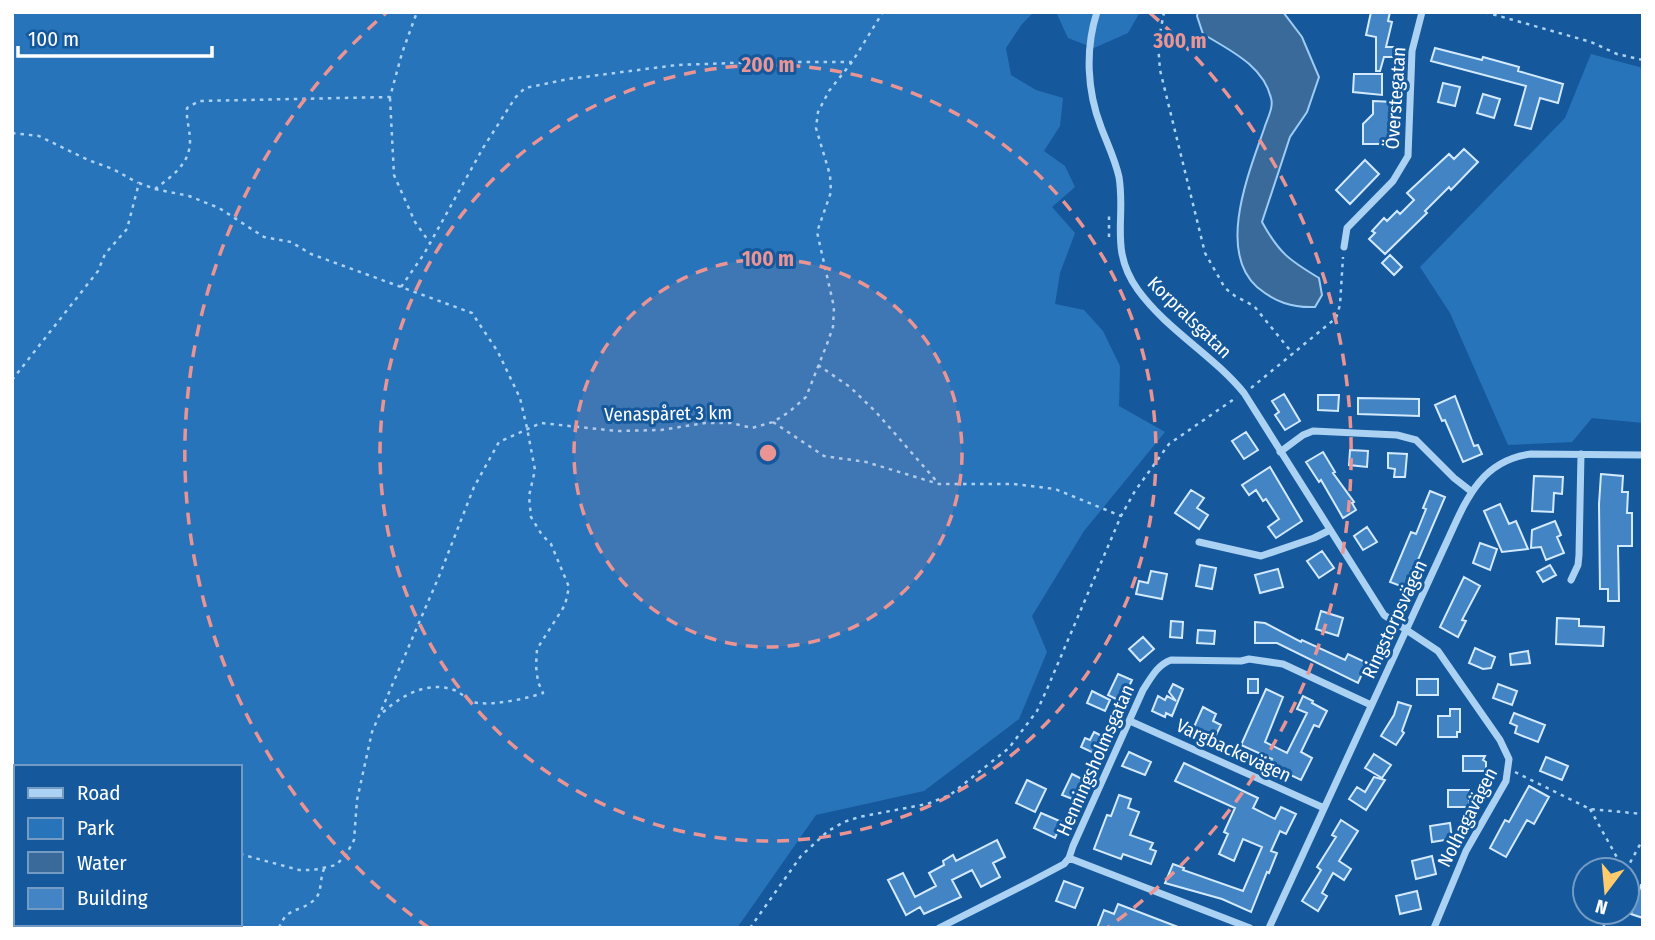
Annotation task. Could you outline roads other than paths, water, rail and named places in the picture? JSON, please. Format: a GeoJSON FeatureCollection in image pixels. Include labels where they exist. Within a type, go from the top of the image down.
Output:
{"type":"FeatureCollection","features":[{"type":"Feature","properties":{"kind":"street","name":"Korpralsgatan"},"geometry":{"type":"LineString","coordinates":[[1097,12],[1088,48],[1090,78],[1099,124],[1118,174],[1119,243],[1130,277],[1147,302],[1226,373],[1244,393],[1329,530]]}},
{"type":"Feature","properties":{"kind":"street","name":"Överstegatan"},"geometry":{"type":"LineString","coordinates":[[1344,247],[1347,228],[1393,181],[1408,156],[1412,51],[1422,12]]}},
{"type":"Feature","properties":{"kind":"street"},"geometry":{"type":"LineString","coordinates":[[1280,452],[1313,431],[1408,437],[1425,447],[1454,478],[1472,492]]}},
{"type":"Feature","properties":{"kind":"street"},"geometry":{"type":"LineString","coordinates":[[1571,580],[1578,565],[1581,454]]}},
{"type":"Feature","properties":{"kind":"street","name":"Ringstorpsvägen"},"geometry":{"type":"LineString","coordinates":[[1269,928],[1472,492],[1493,468],[1516,456],[1643,455]]}},
{"type":"Feature","properties":{"kind":"street"},"geometry":{"type":"LineString","coordinates":[[1199,542],[1261,555],[1314,538],[1329,530]]}},
{"type":"Feature","properties":{"kind":"street","name":"Nolhagavägen"},"geometry":{"type":"LineString","coordinates":[[1329,530],[1384,615],[1438,651],[1448,662],[1500,740],[1509,759],[1510,770],[1506,781],[1466,851],[1434,928]]}},
{"type":"Feature","properties":{"kind":"street","name":"Henningsholmsgatan"},"geometry":{"type":"LineString","coordinates":[[1250,928],[1069,858],[1143,690],[1164,663],[1182,660],[1260,660],[1283,664],[1371,705]]}},
{"type":"Feature","properties":{"kind":"street","name":"Vargbackevägen"},"geometry":{"type":"LineString","coordinates":[[1130,721],[1324,808]]}},
{"type":"Feature","properties":{"kind":"street"},"geometry":{"type":"LineString","coordinates":[[939,928],[1043,876],[1069,858]]}},
{"type":"Feature","properties":{"kind":"water"},"geometry":{"type":"Polygon","coordinates":[[[1198,12],[1283,12],[1302,37],[1319,77],[1307,112],[1290,137],[1262,222],[1286,255],[1319,278],[1322,295],[1315,307],[1291,305],[1270,297],[1257,287],[1245,271],[1239,252],[1240,210],[1272,102],[1267,86],[1253,67],[1203,34],[1198,12]]]}}]}
